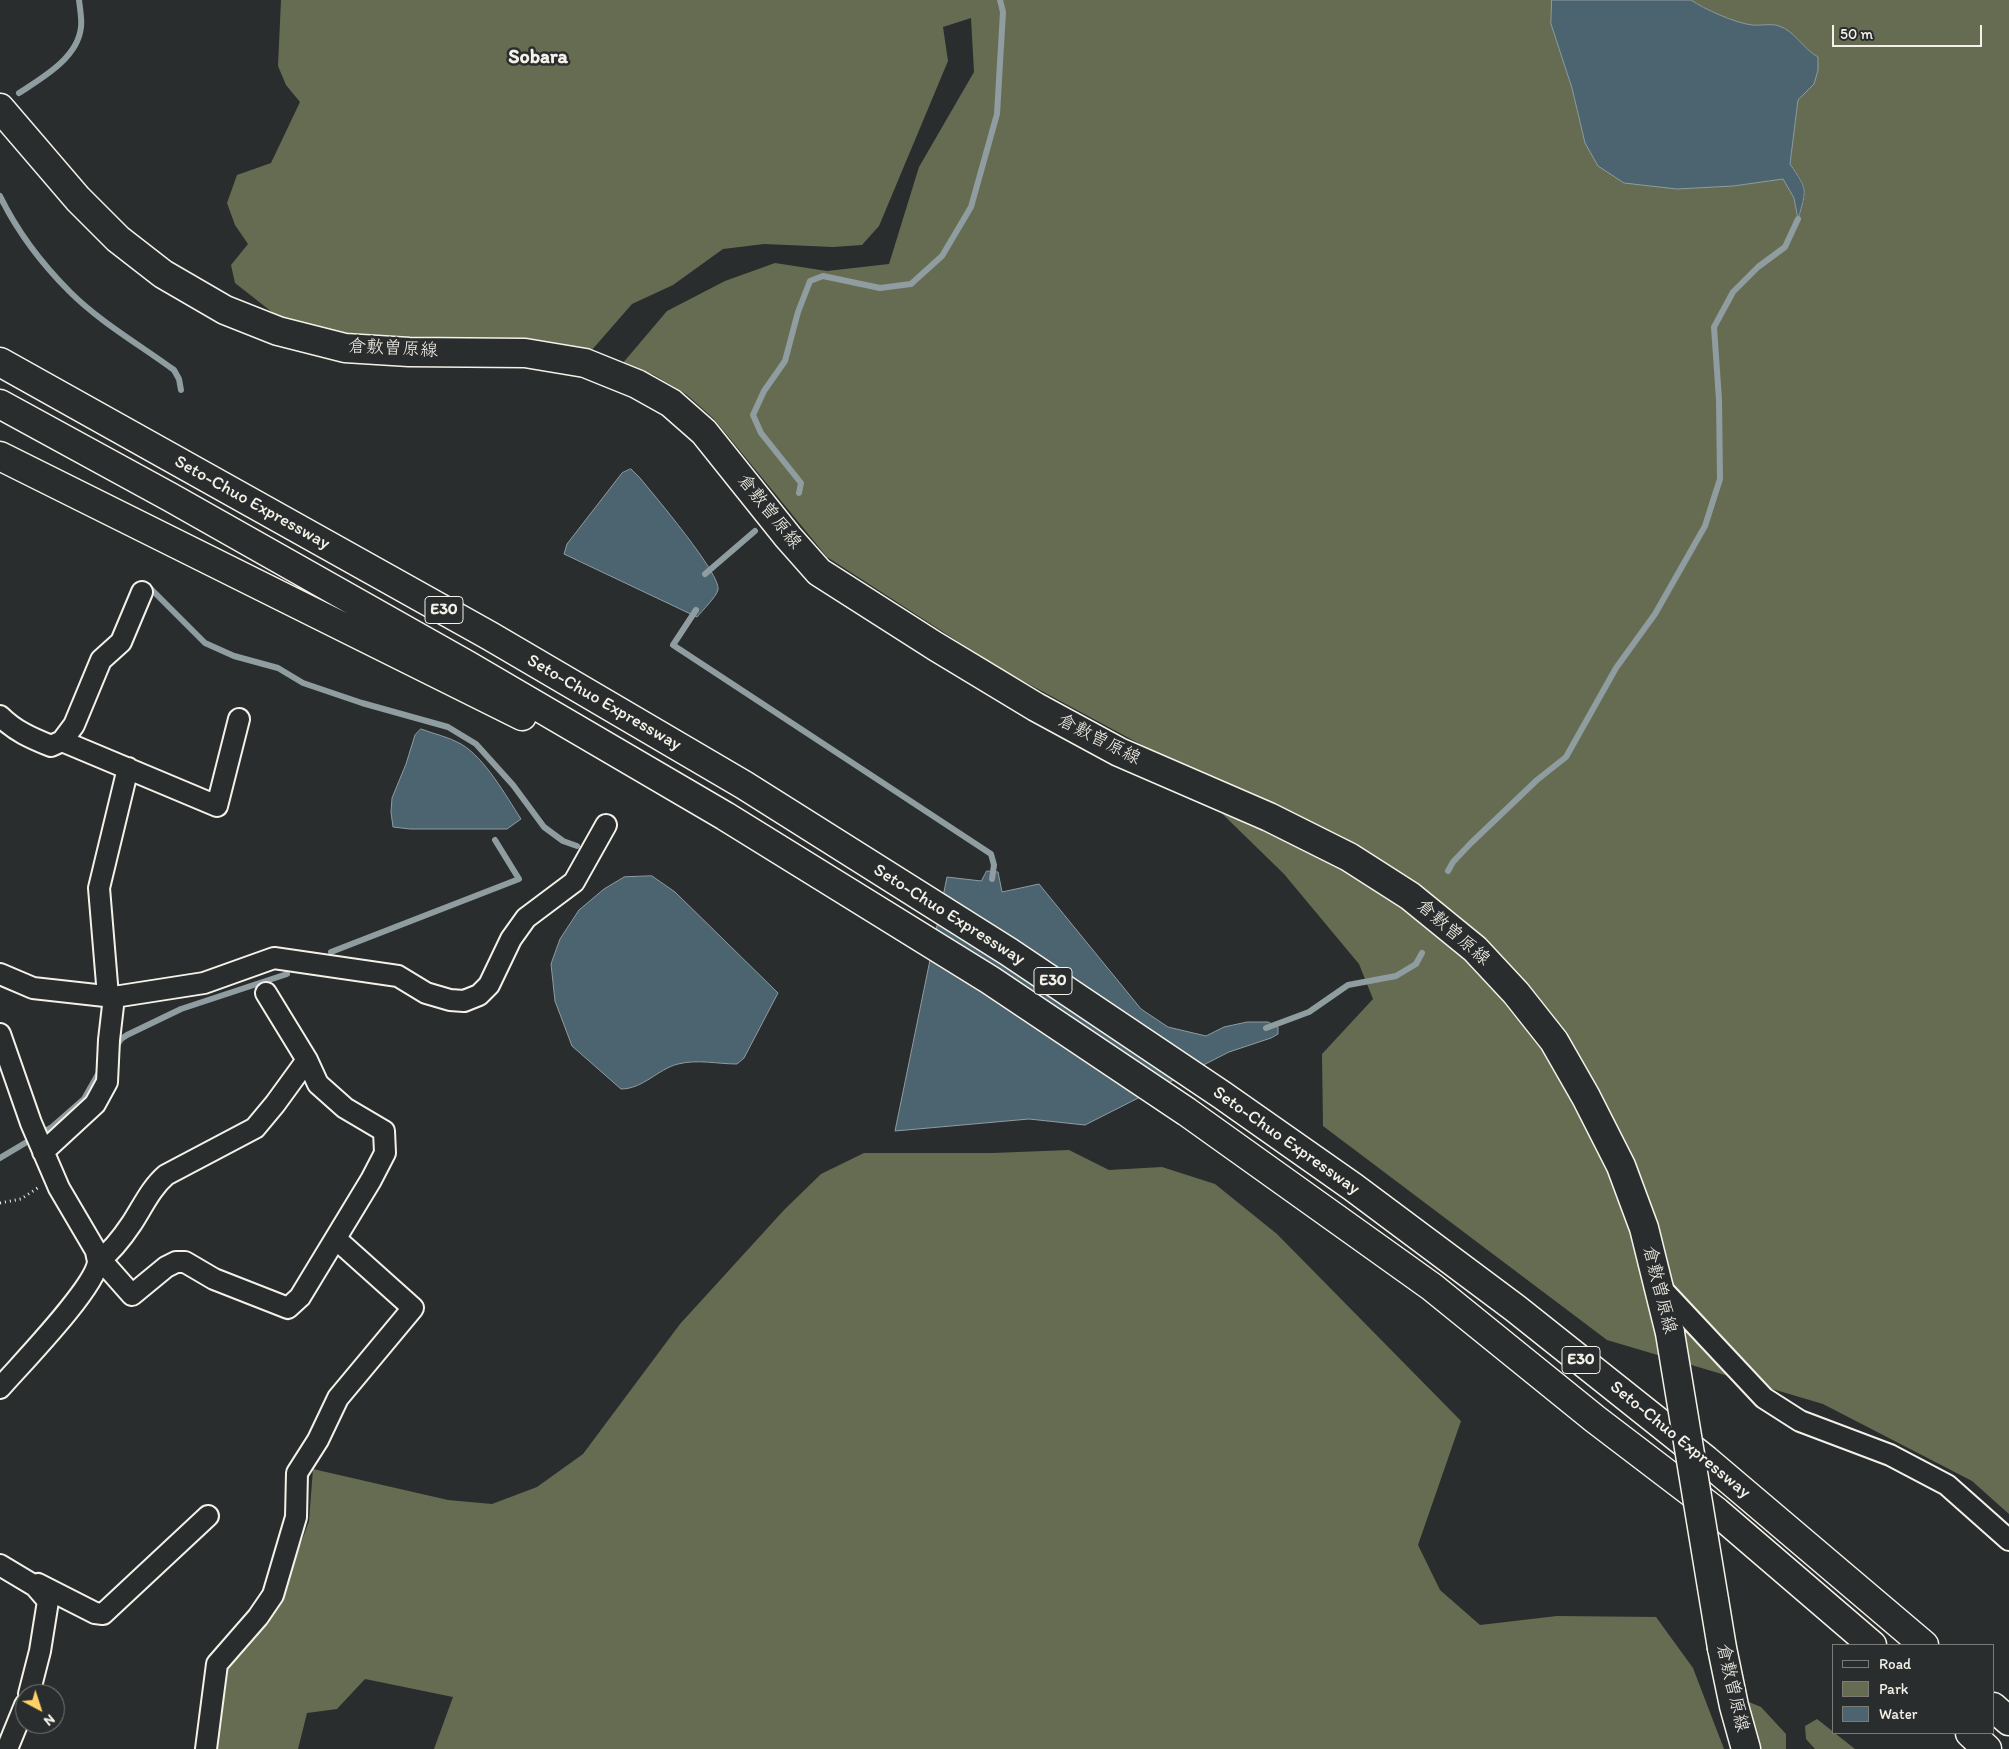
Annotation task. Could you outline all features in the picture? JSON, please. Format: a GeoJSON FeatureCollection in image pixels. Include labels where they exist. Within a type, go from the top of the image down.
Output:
{"type":"FeatureCollection","features":[{"type":"Feature","properties":{"kind":"main road","name":"倉敷曽原線"},"geometry":{"type":"LineString","coordinates":[[0,94],[8,118],[78,199],[118,239],[163,274],[225,310],[278,331],[345,348],[409,352],[526,353],[585,363],[637,384],[671,403],[704,432],[788,537],[819,572],[935,646],[1044,711],[1119,752],[1269,817],[1340,853],[1410,896],[1475,948],[1516,993],[1554,1041],[1586,1097],[1621,1166],[1644,1228],[1670,1333],[1722,1648],[1734,1706],[1746,1749]]}},
{"type":"Feature","properties":{"kind":"main road","name":"Seto-Chuo Expressway"},"geometry":{"type":"LineString","coordinates":[[0,362],[490,636],[744,785],[1009,952],[1222,1095],[1353,1187],[1515,1308],[1706,1460],[1923,1644]]}},
{"type":"Feature","properties":{"kind":"main road","name":"Seto-Chuo Expressway"},"geometry":{"type":"LineString","coordinates":[[0,404],[170,497],[459,660],[726,816],[990,980],[1187,1112],[1432,1287],[1594,1419],[1717,1512],[1871,1644]]}},
{"type":"Feature","properties":{"kind":"main road"},"geometry":{"type":"LineString","coordinates":[[0,456],[726,816]]}},
{"type":"Feature","properties":{"kind":"main road"},"geometry":{"type":"LineString","coordinates":[[1994,1708],[2009,1721]]}},
{"type":"Feature","properties":{"kind":"main road"},"geometry":{"type":"LineString","coordinates":[[1971,1734],[1987,1749]]}},
{"type":"Feature","properties":{"kind":"street"},"geometry":{"type":"LineString","coordinates":[[0,716],[9,725],[26,736],[51,746],[62,741],[74,725],[101,660],[121,642],[142,592]]}},
{"type":"Feature","properties":{"kind":"street"},"geometry":{"type":"LineString","coordinates":[[62,741],[217,806],[239,719]]}},
{"type":"Feature","properties":{"kind":"street"},"geometry":{"type":"LineString","coordinates":[[42,1150],[95,1104],[107,1079],[111,997],[101,935],[99,888],[128,768]]}},
{"type":"Feature","properties":{"kind":"street"},"geometry":{"type":"LineString","coordinates":[[0,974],[33,988],[111,997],[204,984],[274,958],[398,976],[426,993],[450,1000],[464,1001],[479,995],[489,985],[511,939],[526,918],[574,882],[606,825]]}},
{"type":"Feature","properties":{"kind":"street"},"geometry":{"type":"LineString","coordinates":[[0,1034],[31,1123],[58,1188],[96,1251],[99,1261],[132,1295],[166,1267],[176,1262],[185,1262],[214,1278],[288,1308],[300,1298],[371,1180],[385,1153],[384,1131],[345,1108],[318,1084],[307,1060],[266,993]]}},
{"type":"Feature","properties":{"kind":"street"},"geometry":{"type":"LineString","coordinates":[[0,1388],[81,1295],[99,1261],[110,1253],[131,1225],[156,1183],[166,1175],[255,1128],[307,1060]]}},
{"type":"Feature","properties":{"kind":"street"},"geometry":{"type":"LineString","coordinates":[[206,1749],[217,1664],[258,1617],[273,1596],[296,1517],[297,1473],[318,1440],[338,1398],[413,1308],[336,1239]]}},
{"type":"Feature","properties":{"kind":"street"},"geometry":{"type":"LineString","coordinates":[[1658,1285],[1764,1398],[1800,1421],[1890,1456],[1947,1486],[2009,1540]]}},
{"type":"Feature","properties":{"kind":"street"},"geometry":{"type":"LineString","coordinates":[[35,1586],[38,1584],[95,1613],[103,1614],[208,1516]]}},
{"type":"Feature","properties":{"kind":"street"},"geometry":{"type":"LineString","coordinates":[[0,1565],[35,1586],[48,1601],[32,1684]]}},
{"type":"Feature","properties":{"kind":"street"},"geometry":{"type":"LineString","coordinates":[[8,1749],[15,1730]]}},
{"type":"Feature","properties":{"kind":"path"},"geometry":{"type":"LineString","coordinates":[[0,1202],[21,1199],[54,1176]]}},
{"type":"Feature","properties":{"kind":"green space"},"geometry":{"type":"Polygon","coordinates":[[[281,0],[1552,0],[1551,24],[1572,88],[1585,143],[1733,186],[1783,178],[1794,198],[1798,218],[1805,195],[1803,184],[1790,164],[1798,100],[1814,84],[1818,57],[1785,28],[1776,25],[1752,25],[1737,22],[1691,0],[2009,0],[2009,1514],[1972,1481],[1823,1404],[1607,1340],[1323,1126],[1322,1054],[1373,999],[1359,964],[1284,874],[1164,757],[999,668],[827,557],[714,419],[686,394],[654,375],[622,364],[667,311],[725,281],[775,263],[827,271],[889,264],[919,167],[974,72],[971,18],[943,27],[948,61],[879,226],[862,245],[833,247],[764,244],[723,249],[673,285],[632,304],[591,351],[391,345],[277,316],[235,283],[231,265],[248,244],[235,225],[227,203],[237,175],[271,163],[300,102],[286,85],[278,66],[281,0]]]}},
{"type":"Feature","properties":{"kind":"green space"},"geometry":{"type":"Polygon","coordinates":[[[1069,1150],[1109,1170],[1162,1167],[1215,1184],[1277,1234],[1461,1421],[1418,1545],[1440,1590],[1480,1625],[1557,1616],[1656,1617],[1693,1668],[1724,1749],[434,1749],[453,1697],[365,1679],[337,1709],[307,1713],[298,1749],[214,1749],[226,1672],[278,1606],[309,1521],[313,1469],[448,1500],[492,1504],[537,1487],[583,1454],[680,1324],[784,1210],[821,1174],[864,1153],[993,1153],[1069,1150]]]}},
{"type":"Feature","properties":{"kind":"green space"},"geometry":{"type":"Polygon","coordinates":[[[1749,1702],[1761,1707],[1786,1734],[1786,1749],[1757,1749],[1747,1715],[1749,1702]]]}},
{"type":"Feature","properties":{"kind":"green space"},"geometry":{"type":"Polygon","coordinates":[[[1817,1719],[1832,1731],[1832,1734],[1836,1734],[1855,1749],[1815,1749],[1806,1739],[1805,1726],[1817,1719]]]}},
{"type":"Feature","properties":{"kind":"water"},"geometry":{"type":"Polygon","coordinates":[[[1552,0],[1691,0],[1729,19],[1752,25],[1776,25],[1790,32],[1818,57],[1818,70],[1814,84],[1798,100],[1790,164],[1800,179],[1804,190],[1798,219],[1794,198],[1783,179],[1733,186],[1677,189],[1624,183],[1598,166],[1585,143],[1572,88],[1551,24],[1552,0]]]}},
{"type":"Feature","properties":{"kind":"water"},"geometry":{"type":"Polygon","coordinates":[[[631,469],[699,552],[716,582],[717,593],[697,617],[564,554],[567,544],[622,473],[631,469]]]}},
{"type":"Feature","properties":{"kind":"water"},"geometry":{"type":"Polygon","coordinates":[[[421,729],[452,739],[470,750],[487,768],[521,819],[507,829],[410,829],[393,827],[392,798],[415,735],[421,729]]]}},
{"type":"Feature","properties":{"kind":"water"},"geometry":{"type":"Polygon","coordinates":[[[987,871],[998,872],[1002,892],[1039,884],[1141,1009],[1168,1027],[1206,1036],[1224,1027],[1247,1022],[1268,1022],[1278,1027],[1278,1034],[1229,1052],[1085,1125],[1029,1119],[895,1131],[947,877],[981,881],[987,871]]]}},
{"type":"Feature","properties":{"kind":"water"},"geometry":{"type":"Polygon","coordinates":[[[652,876],[675,892],[778,993],[744,1058],[737,1064],[700,1062],[678,1064],[636,1086],[621,1089],[572,1046],[555,1001],[551,964],[560,939],[579,910],[604,889],[624,877],[652,876]]]}},
{"type":"Feature","properties":{"kind":"waterway"},"geometry":{"type":"LineString","coordinates":[[19,93],[58,66],[73,48],[81,27],[79,0]]}},
{"type":"Feature","properties":{"kind":"waterway"},"geometry":{"type":"LineString","coordinates":[[799,493],[801,483],[761,433],[753,415],[764,391],[785,361],[798,312],[810,281],[823,276],[880,288],[911,284],[942,256],[971,207],[997,114],[1003,12],[1000,0]]}},
{"type":"Feature","properties":{"kind":"waterway"},"geometry":{"type":"LineString","coordinates":[[0,196],[22,234],[40,259],[70,292],[120,333],[174,370],[179,379],[181,390]]}},
{"type":"Feature","properties":{"kind":"waterway"},"geometry":{"type":"LineString","coordinates":[[1448,871],[1453,862],[1471,843],[1537,780],[1566,757],[1616,668],[1655,614],[1705,526],[1720,479],[1719,400],[1714,327],[1733,292],[1758,267],[1785,247],[1798,219]]}},
{"type":"Feature","properties":{"kind":"waterway"},"geometry":{"type":"LineString","coordinates":[[705,574],[755,531]]}},
{"type":"Feature","properties":{"kind":"waterway"},"geometry":{"type":"LineString","coordinates":[[150,588],[205,643],[234,656],[278,668],[303,683],[362,703],[448,727],[476,744],[513,785],[544,827],[563,841],[577,846]]}},
{"type":"Feature","properties":{"kind":"waterway"},"geometry":{"type":"LineString","coordinates":[[696,610],[673,645],[991,854],[994,865],[992,879]]}},
{"type":"Feature","properties":{"kind":"waterway"},"geometry":{"type":"LineString","coordinates":[[331,952],[519,879],[495,840]]}},
{"type":"Feature","properties":{"kind":"waterway"},"geometry":{"type":"LineString","coordinates":[[1266,1028],[1309,1012],[1348,985],[1396,976],[1416,964],[1422,953]]}},
{"type":"Feature","properties":{"kind":"waterway"},"geometry":{"type":"LineString","coordinates":[[115,1048],[121,1039],[127,1035],[181,1009],[287,974]]}},
{"type":"Feature","properties":{"kind":"waterway"},"geometry":{"type":"LineString","coordinates":[[0,1158],[52,1127],[84,1099],[101,1069]]}},
{"type":"Feature","properties":{"kind":"district","name":"Sobara"},"geometry":{"type":"Point","coordinates":[538,58]}}]}
